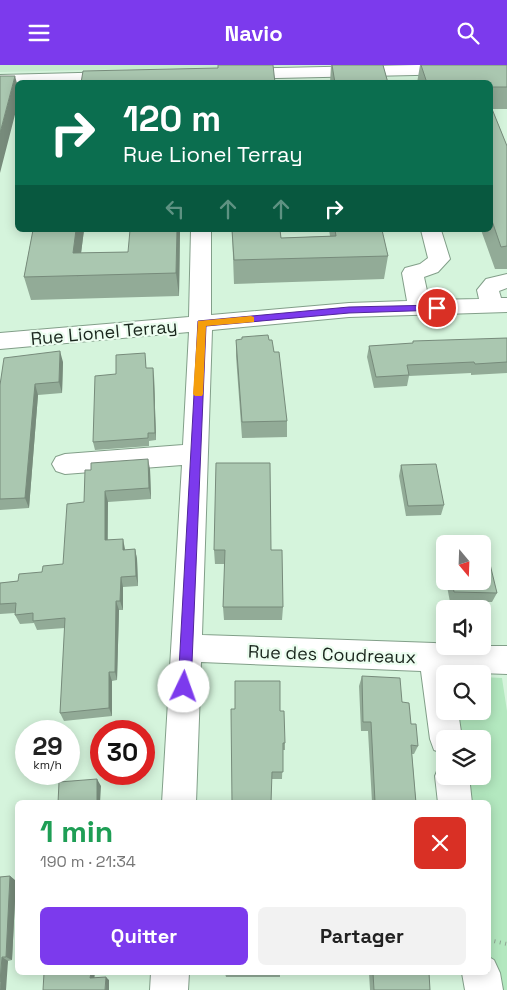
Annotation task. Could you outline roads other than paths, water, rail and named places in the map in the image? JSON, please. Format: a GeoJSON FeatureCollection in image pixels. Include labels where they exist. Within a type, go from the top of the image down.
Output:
{"type":"FeatureCollection","features":[{"type":"Feature","properties":{"kind":"street"},"geometry":{"type":"LineString","coordinates":[[220,75],[507,68]]}},
{"type":"Feature","properties":{"kind":"street"},"geometry":{"type":"LineString","coordinates":[[0,80],[131,77]]}},
{"type":"Feature","properties":{"kind":"street"},"geometry":{"type":"LineString","coordinates":[[179,800],[201,323],[200,232]]}},
{"type":"Feature","properties":{"kind":"street"},"geometry":{"type":"LineString","coordinates":[[419,308],[413,273],[427,270],[434,266],[439,259],[432,232]]}},
{"type":"Feature","properties":{"kind":"street"},"geometry":{"type":"LineString","coordinates":[[499,305],[488,290],[494,284],[507,281]]}},
{"type":"Feature","properties":{"kind":"street","name":"Rue Lionel Terray"},"geometry":{"type":"LineString","coordinates":[[0,341],[349,310],[499,305]]}},
{"type":"Feature","properties":{"kind":"street"},"geometry":{"type":"LineString","coordinates":[[65,464],[196,453]]}},
{"type":"Feature","properties":{"kind":"street","name":"Rue des Coudreaux"},"geometry":{"type":"LineString","coordinates":[[186,648],[507,660]]}},
{"type":"Feature","properties":{"kind":"street"},"geometry":{"type":"LineString","coordinates":[[434,657],[445,730]]}},
{"type":"Feature","properties":{"kind":"street"},"geometry":{"type":"LineString","coordinates":[[453,785],[456,800]]}},
{"type":"Feature","properties":{"kind":"street"},"geometry":{"type":"LineString","coordinates":[[170,975],[170,990]]}},
{"type":"Feature","properties":{"kind":"street"},"geometry":{"type":"LineString","coordinates":[[481,975],[484,990]]}}]}
